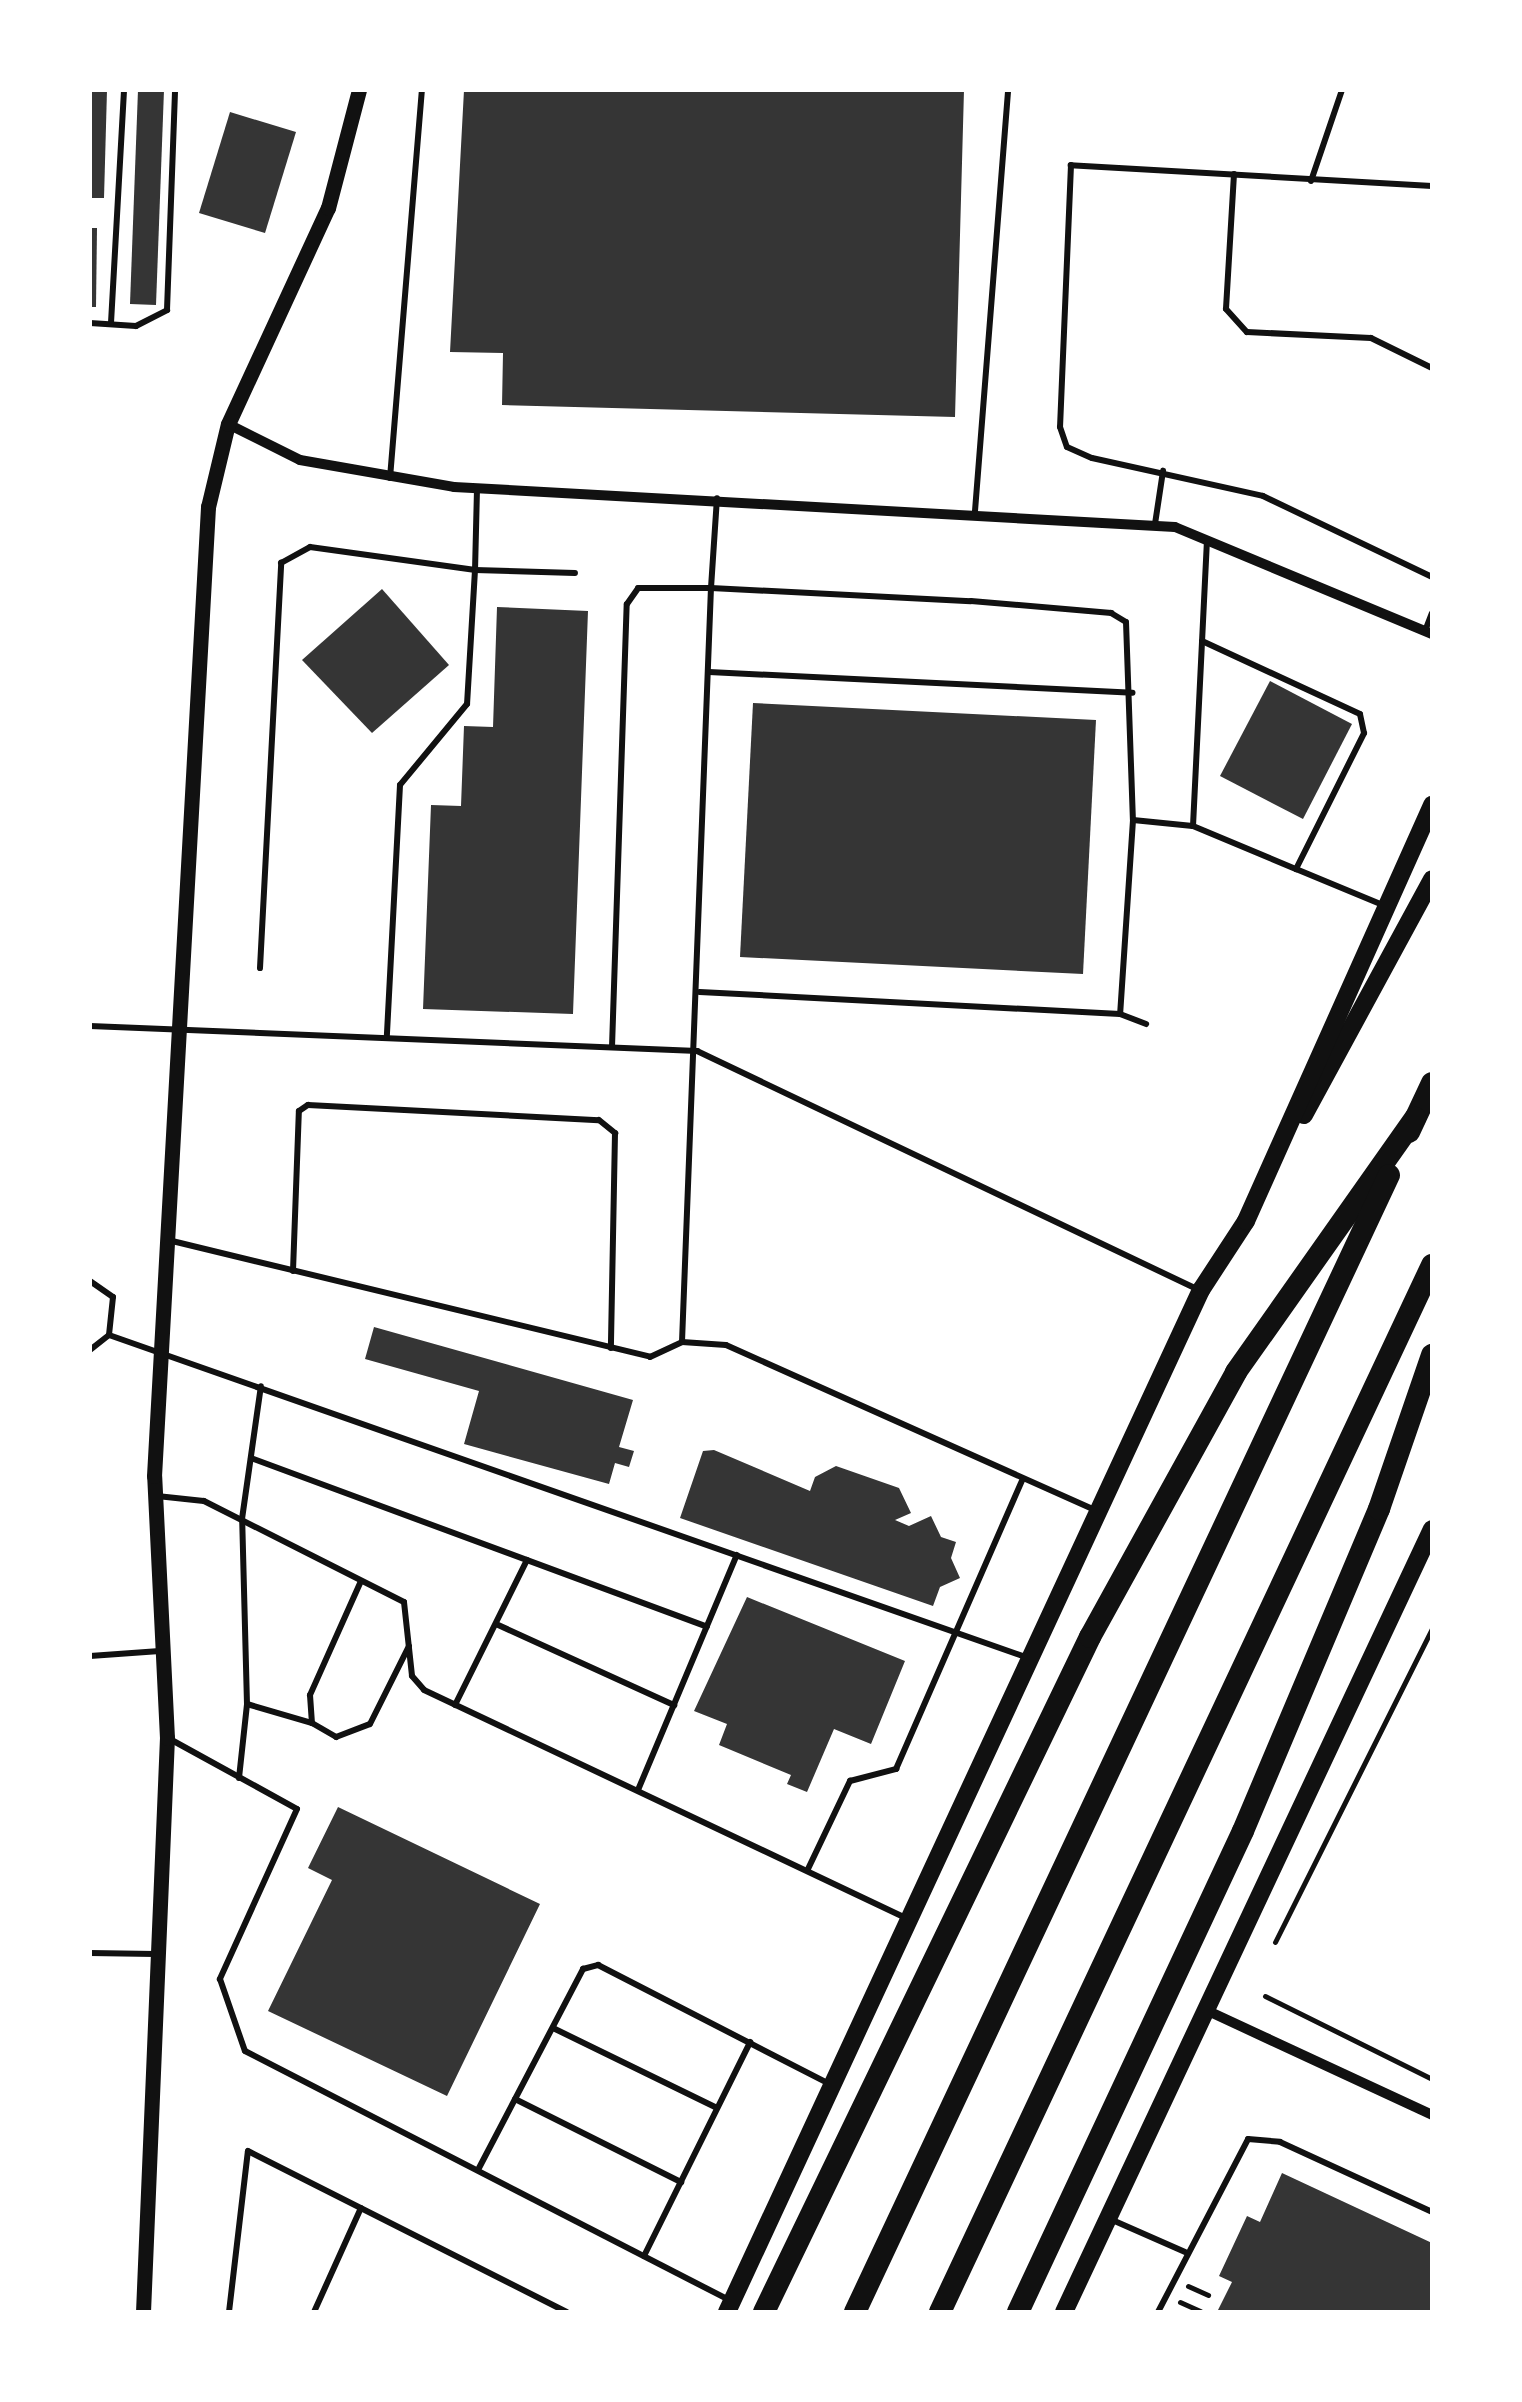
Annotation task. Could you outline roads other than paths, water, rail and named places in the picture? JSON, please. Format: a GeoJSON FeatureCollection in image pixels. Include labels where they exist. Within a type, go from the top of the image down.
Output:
{"type":"FeatureCollection","features":[{"type":"Feature","properties":{"kind":"highway"},"geometry":{"type":"LineString","coordinates":[[855,2312],[1432,1083]]}},
{"type":"Feature","properties":{"kind":"highway"},"geometry":{"type":"LineString","coordinates":[[764,2312],[1108,1604],[1236,1372],[1415,1118]]}},
{"type":"Feature","properties":{"kind":"highway"},"geometry":{"type":"LineString","coordinates":[[940,2312],[1432,1264]]}},
{"type":"Feature","properties":{"kind":"highway"},"geometry":{"type":"LineString","coordinates":[[1018,2312],[1243,1831],[1379,1510],[1432,1355]]}},
{"type":"Feature","properties":{"kind":"main road"},"geometry":{"type":"LineString","coordinates":[[1246,1221],[1432,805]]}},
{"type":"Feature","properties":{"kind":"main road"},"geometry":{"type":"LineString","coordinates":[[730,2307],[1200,1290],[1246,1221],[1432,878]]}},
{"type":"Feature","properties":{"kind":"main road"},"geometry":{"type":"LineString","coordinates":[[1064,2312],[1432,1529]]}},
{"type":"Feature","properties":{"kind":"street"},"geometry":{"type":"LineString","coordinates":[[143,2312],[154,1954],[167,1738],[154,1496],[204,562],[228,424],[323,222],[359,90]]}},
{"type":"Feature","properties":{"kind":"street"},"geometry":{"type":"LineString","coordinates":[[228,424],[300,460],[390,479],[477,488],[718,497],[1155,524],[1207,536],[1428,632]]}},
{"type":"Feature","properties":{"kind":"street"},"geometry":{"type":"LineString","coordinates":[[1206,2010],[1432,2115]]}},
{"type":"Feature","properties":{"kind":"lane"},"geometry":{"type":"LineString","coordinates":[[111,324],[124,90]]}},
{"type":"Feature","properties":{"kind":"lane"},"geometry":{"type":"LineString","coordinates":[[90,322],[136,326],[167,310],[175,90]]}},
{"type":"Feature","properties":{"kind":"lane"},"geometry":{"type":"LineString","coordinates":[[390,479],[422,90]]}},
{"type":"Feature","properties":{"kind":"lane"},"geometry":{"type":"LineString","coordinates":[[975,511],[1008,90]]}},
{"type":"Feature","properties":{"kind":"lane"},"geometry":{"type":"LineString","coordinates":[[1311,180],[1342,90]]}},
{"type":"Feature","properties":{"kind":"lane"},"geometry":{"type":"LineString","coordinates":[[1432,186],[1072,166],[1060,428],[1066,447],[1092,458],[1164,471],[1262,496],[1432,578]]}},
{"type":"Feature","properties":{"kind":"lane"},"geometry":{"type":"LineString","coordinates":[[1234,174],[1226,310],[1247,332],[1370,338],[1432,368]]}},
{"type":"Feature","properties":{"kind":"lane"},"geometry":{"type":"LineString","coordinates":[[1155,524],[1164,471]]}},
{"type":"Feature","properties":{"kind":"lane"},"geometry":{"type":"LineString","coordinates":[[387,1038],[400,784],[468,704],[477,488]]}},
{"type":"Feature","properties":{"kind":"lane"},"geometry":{"type":"LineString","coordinates":[[682,1342],[700,992],[711,588],[718,497]]}},
{"type":"Feature","properties":{"kind":"lane"},"geometry":{"type":"LineString","coordinates":[[1193,826],[1207,536]]}},
{"type":"Feature","properties":{"kind":"lane"},"geometry":{"type":"LineString","coordinates":[[260,968],[281,563],[310,547],[476,570],[575,574]]}},
{"type":"Feature","properties":{"kind":"lane"},"geometry":{"type":"LineString","coordinates":[[612,1047],[628,604],[638,588],[711,588],[1111,613],[1126,622],[1132,644],[1132,820],[1120,1014]]}},
{"type":"Feature","properties":{"kind":"lane"},"geometry":{"type":"LineString","coordinates":[[1428,632],[1432,613]]}},
{"type":"Feature","properties":{"kind":"lane"},"geometry":{"type":"LineString","coordinates":[[1202,642],[1360,714],[1364,734],[1296,870]]}},
{"type":"Feature","properties":{"kind":"lane"},"geometry":{"type":"LineString","coordinates":[[709,672],[1132,693]]}},
{"type":"Feature","properties":{"kind":"lane"},"geometry":{"type":"LineString","coordinates":[[1132,820],[1193,826],[1385,906]]}},
{"type":"Feature","properties":{"kind":"lane"},"geometry":{"type":"LineString","coordinates":[[700,992],[1120,1014],[1146,1024]]}},
{"type":"Feature","properties":{"kind":"lane"},"geometry":{"type":"LineString","coordinates":[[90,1026],[697,1052],[1200,1290]]}},
{"type":"Feature","properties":{"kind":"lane"},"geometry":{"type":"LineString","coordinates":[[293,1271],[299,1111],[308,1105],[600,1120],[615,1134],[612,1348]]}},
{"type":"Feature","properties":{"kind":"lane"},"geometry":{"type":"LineString","coordinates":[[167,1240],[650,1357],[682,1342],[726,1345],[1097,1511]]}},
{"type":"Feature","properties":{"kind":"lane"},"geometry":{"type":"LineString","coordinates":[[90,1280],[113,1297],[109,1335],[90,1350]]}},
{"type":"Feature","properties":{"kind":"lane"},"geometry":{"type":"LineString","coordinates":[[109,1335],[1029,1658]]}},
{"type":"Feature","properties":{"kind":"lane"},"geometry":{"type":"LineString","coordinates":[[238,1778],[247,1704],[242,1518],[260,1386]]}},
{"type":"Feature","properties":{"kind":"lane"},"geometry":{"type":"LineString","coordinates":[[250,1458],[707,1627]]}},
{"type":"Feature","properties":{"kind":"lane"},"geometry":{"type":"LineString","coordinates":[[808,1870],[850,1780],[896,1769],[958,1636],[1022,1479]]}},
{"type":"Feature","properties":{"kind":"lane"},"geometry":{"type":"LineString","coordinates":[[154,1496],[204,1501],[404,1602],[412,1676],[455,1705],[908,1918]]}},
{"type":"Feature","properties":{"kind":"lane"},"geometry":{"type":"LineString","coordinates":[[638,1790],[737,1555]]}},
{"type":"Feature","properties":{"kind":"lane"},"geometry":{"type":"LineString","coordinates":[[455,1705],[527,1560]]}},
{"type":"Feature","properties":{"kind":"lane"},"geometry":{"type":"LineString","coordinates":[[312,1723],[310,1694],[361,1581]]}},
{"type":"Feature","properties":{"kind":"lane"},"geometry":{"type":"LineString","coordinates":[[496,1624],[674,1706]]}},
{"type":"Feature","properties":{"kind":"lane"},"geometry":{"type":"LineString","coordinates":[[247,1704],[312,1723],[336,1737],[370,1724],[410,1643]]}},
{"type":"Feature","properties":{"kind":"lane"},"geometry":{"type":"LineString","coordinates":[[90,1656],[160,1651]]}},
{"type":"Feature","properties":{"kind":"lane"},"geometry":{"type":"LineString","coordinates":[[167,1738],[298,1809],[220,1979],[245,2051],[479,2168],[730,2307]]}},
{"type":"Feature","properties":{"kind":"lane"},"geometry":{"type":"LineString","coordinates":[[90,1952],[154,1954]]}},
{"type":"Feature","properties":{"kind":"lane"},"geometry":{"type":"LineString","coordinates":[[479,2168],[584,1969],[598,1966],[830,2084]]}},
{"type":"Feature","properties":{"kind":"lane"},"geometry":{"type":"LineString","coordinates":[[553,2028],[717,2108]]}},
{"type":"Feature","properties":{"kind":"lane"},"geometry":{"type":"LineString","coordinates":[[644,2256],[750,2042]]}},
{"type":"Feature","properties":{"kind":"lane"},"geometry":{"type":"LineString","coordinates":[[515,2099],[681,2182]]}},
{"type":"Feature","properties":{"kind":"lane"},"geometry":{"type":"LineString","coordinates":[[1158,2312],[1235,2152],[1256,2137],[1432,2212]]}},
{"type":"Feature","properties":{"kind":"lane"},"geometry":{"type":"LineString","coordinates":[[230,2312],[248,2151],[566,2312]]}},
{"type":"Feature","properties":{"kind":"lane"},"geometry":{"type":"LineString","coordinates":[[314,2312],[361,2208]]}},
{"type":"Feature","properties":{"kind":"lane"},"geometry":{"type":"LineString","coordinates":[[1108,2218],[1186,2252]]}}]}
